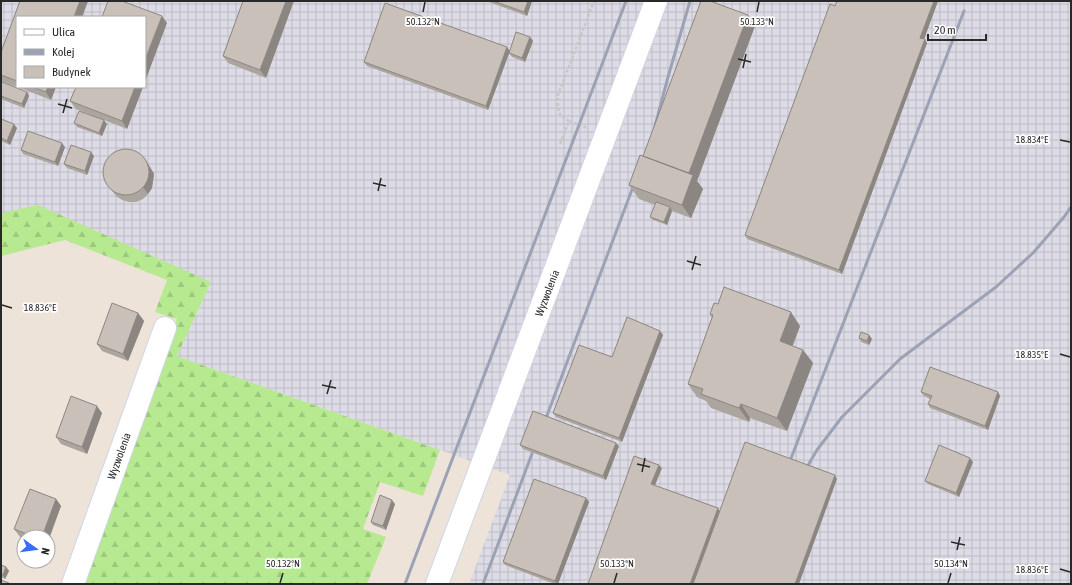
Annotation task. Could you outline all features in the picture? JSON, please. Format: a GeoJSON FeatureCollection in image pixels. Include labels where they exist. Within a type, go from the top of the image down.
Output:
{"type":"FeatureCollection","features":[{"type":"Feature","properties":{"kind":"street","name":"Wyzwolenia"},"geometry":{"type":"LineString","coordinates":[[437,584],[656,1]]}},
{"type":"Feature","properties":{"kind":"street","name":"Wyzwolenia"},"geometry":{"type":"LineString","coordinates":[[73,584],[165,328]]}},
{"type":"Feature","properties":{"kind":"path"},"geometry":{"type":"LineString","coordinates":[[594,1],[558,95],[558,106],[560,115],[569,121],[606,135]]}},
{"type":"Feature","properties":{"kind":"path"},"geometry":{"type":"LineString","coordinates":[[560,144],[569,121]]}},
{"type":"Feature","properties":{"kind":"shaded area"},"geometry":{"type":"Polygon","coordinates":[[[1,1],[1071,1],[1071,584],[469,584],[510,475],[177,356],[211,282],[1,213],[1,1]]]}},
{"type":"Feature","properties":{"kind":"green space"},"geometry":{"type":"Polygon","coordinates":[[[38,205],[211,282],[177,356],[440,450],[423,496],[380,482],[363,529],[386,537],[367,584],[85,584],[177,319],[155,312],[167,280],[65,240],[1,256],[1,213],[38,205]]]}},
{"type":"Feature","properties":{"kind":"building"},"geometry":{"type":"Polygon","coordinates":[[[20,1],[80,1],[74,16],[16,16],[16,81],[1,75],[1,52],[20,1]]]}},
{"type":"Feature","properties":{"kind":"building"},"geometry":{"type":"Polygon","coordinates":[[[108,1],[122,1],[162,16],[146,57],[146,16],[102,16],[108,1]]]}},
{"type":"Feature","properties":{"kind":"building"},"geometry":{"type":"Polygon","coordinates":[[[243,1],[286,1],[260,70],[223,56],[243,1]]]}},
{"type":"Feature","properties":{"kind":"building"},"geometry":{"type":"Polygon","coordinates":[[[493,1],[528,1],[524,12],[493,1]]]}},
{"type":"Feature","properties":{"kind":"building"},"geometry":{"type":"Polygon","coordinates":[[[701,1],[710,1],[748,15],[689,173],[643,156],[701,1]]]}},
{"type":"Feature","properties":{"kind":"building"},"geometry":{"type":"Polygon","coordinates":[[[837,1],[934,1],[920,38],[925,39],[839,270],[745,235],[830,4],[835,6],[837,1]]]}},
{"type":"Feature","properties":{"kind":"building"},"geometry":{"type":"Polygon","coordinates":[[[385,3],[507,47],[486,106],[364,62],[385,3]]]}},
{"type":"Feature","properties":{"kind":"building"},"geometry":{"type":"Polygon","coordinates":[[[516,32],[530,37],[522,58],[509,53],[516,32]]]}},
{"type":"Feature","properties":{"kind":"building"},"geometry":{"type":"Polygon","coordinates":[[[2,82],[27,92],[22,104],[1,96],[2,82]]]}},
{"type":"Feature","properties":{"kind":"building"},"geometry":{"type":"Polygon","coordinates":[[[36,88],[48,88],[46,92],[36,88]]]}},
{"type":"Feature","properties":{"kind":"building"},"geometry":{"type":"Polygon","coordinates":[[[76,88],[135,88],[122,121],[70,101],[76,88]]]}},
{"type":"Feature","properties":{"kind":"building"},"geometry":{"type":"Polygon","coordinates":[[[79,111],[104,120],[99,133],[74,123],[79,111]]]}},
{"type":"Feature","properties":{"kind":"building"},"geometry":{"type":"Polygon","coordinates":[[[1,119],[14,124],[7,141],[1,138],[1,119]]]}},
{"type":"Feature","properties":{"kind":"building"},"geometry":{"type":"Polygon","coordinates":[[[28,131],[62,143],[55,162],[21,150],[28,131]]]}},
{"type":"Feature","properties":{"kind":"building"},"geometry":{"type":"Polygon","coordinates":[[[71,145],[91,152],[85,171],[64,164],[71,145]]]}},
{"type":"Feature","properties":{"kind":"building"},"geometry":{"type":"Polygon","coordinates":[[[126,149],[139,153],[145,159],[149,172],[145,185],[139,191],[126,195],[113,191],[107,185],[103,172],[107,159],[113,153],[126,149]]]}},
{"type":"Feature","properties":{"kind":"building"},"geometry":{"type":"Polygon","coordinates":[[[640,155],[693,175],[682,205],[629,185],[640,155]]]}},
{"type":"Feature","properties":{"kind":"building"},"geometry":{"type":"Polygon","coordinates":[[[656,202],[670,207],[664,222],[650,217],[656,202]]]}},
{"type":"Feature","properties":{"kind":"building"},"geometry":{"type":"Polygon","coordinates":[[[724,287],[791,312],[780,341],[803,350],[777,418],[741,404],[739,408],[701,394],[703,389],[688,384],[713,315],[710,314],[714,303],[718,304],[724,287]]]}},
{"type":"Feature","properties":{"kind":"building"},"geometry":{"type":"Polygon","coordinates":[[[112,303],[138,313],[123,354],[97,344],[112,303]]]}},
{"type":"Feature","properties":{"kind":"building"},"geometry":{"type":"Polygon","coordinates":[[[627,317],[660,331],[619,438],[553,413],[579,345],[612,357],[627,317]]]}},
{"type":"Feature","properties":{"kind":"building"},"geometry":{"type":"Polygon","coordinates":[[[861,332],[869,335],[867,341],[859,338],[861,332]]]}},
{"type":"Feature","properties":{"kind":"building"},"geometry":{"type":"Polygon","coordinates":[[[930,367],[998,392],[985,426],[928,404],[932,396],[921,392],[930,367]]]}},
{"type":"Feature","properties":{"kind":"building"},"geometry":{"type":"Polygon","coordinates":[[[71,396],[97,406],[82,447],[56,437],[71,396]]]}},
{"type":"Feature","properties":{"kind":"building"},"geometry":{"type":"Polygon","coordinates":[[[533,411],[616,443],[603,476],[520,445],[533,411]]]}},
{"type":"Feature","properties":{"kind":"building"},"geometry":{"type":"Polygon","coordinates":[[[745,442],[835,475],[795,584],[693,584],[745,442]]]}},
{"type":"Feature","properties":{"kind":"building"},"geometry":{"type":"Polygon","coordinates":[[[939,445],[970,458],[956,493],[925,481],[939,445]]]}},
{"type":"Feature","properties":{"kind":"building"},"geometry":{"type":"Polygon","coordinates":[[[634,456],[659,465],[651,484],[718,508],[690,584],[588,584],[634,456]]]}},
{"type":"Feature","properties":{"kind":"building"},"geometry":{"type":"Polygon","coordinates":[[[534,479],[586,498],[555,581],[503,562],[534,479]]]}},
{"type":"Feature","properties":{"kind":"building"},"geometry":{"type":"Polygon","coordinates":[[[30,489],[56,499],[45,529],[14,529],[30,489]]]}},
{"type":"Feature","properties":{"kind":"building"},"geometry":{"type":"Polygon","coordinates":[[[380,495],[392,500],[383,526],[371,522],[380,495]]]}},
{"type":"Feature","properties":{"kind":"building"},"geometry":{"type":"Polygon","coordinates":[[[1,565],[6,567],[3,575],[1,574],[1,565]]]}},
{"type":"Feature","properties":{"kind":"building"},"geometry":{"type":"Polygon","coordinates":[[[1,580],[9,583],[1,584],[1,580]]]}},
{"type":"Feature","properties":{"kind":"railway"},"geometry":{"type":"LineString","coordinates":[[405,584],[626,1]]}},
{"type":"Feature","properties":{"kind":"railway"},"geometry":{"type":"LineString","coordinates":[[655,126],[690,1]]}},
{"type":"Feature","properties":{"kind":"railway"},"geometry":{"type":"LineString","coordinates":[[790,461],[964,11]]}},
{"type":"Feature","properties":{"kind":"railway"},"geometry":{"type":"LineString","coordinates":[[543,426],[636,179]]}},
{"type":"Feature","properties":{"kind":"railway"},"geometry":{"type":"LineString","coordinates":[[807,467],[817,450],[842,417],[900,359],[996,287],[1033,253],[1071,207]]}},
{"type":"Feature","properties":{"kind":"railway"},"geometry":{"type":"LineString","coordinates":[[483,584],[536,443]]}}]}
